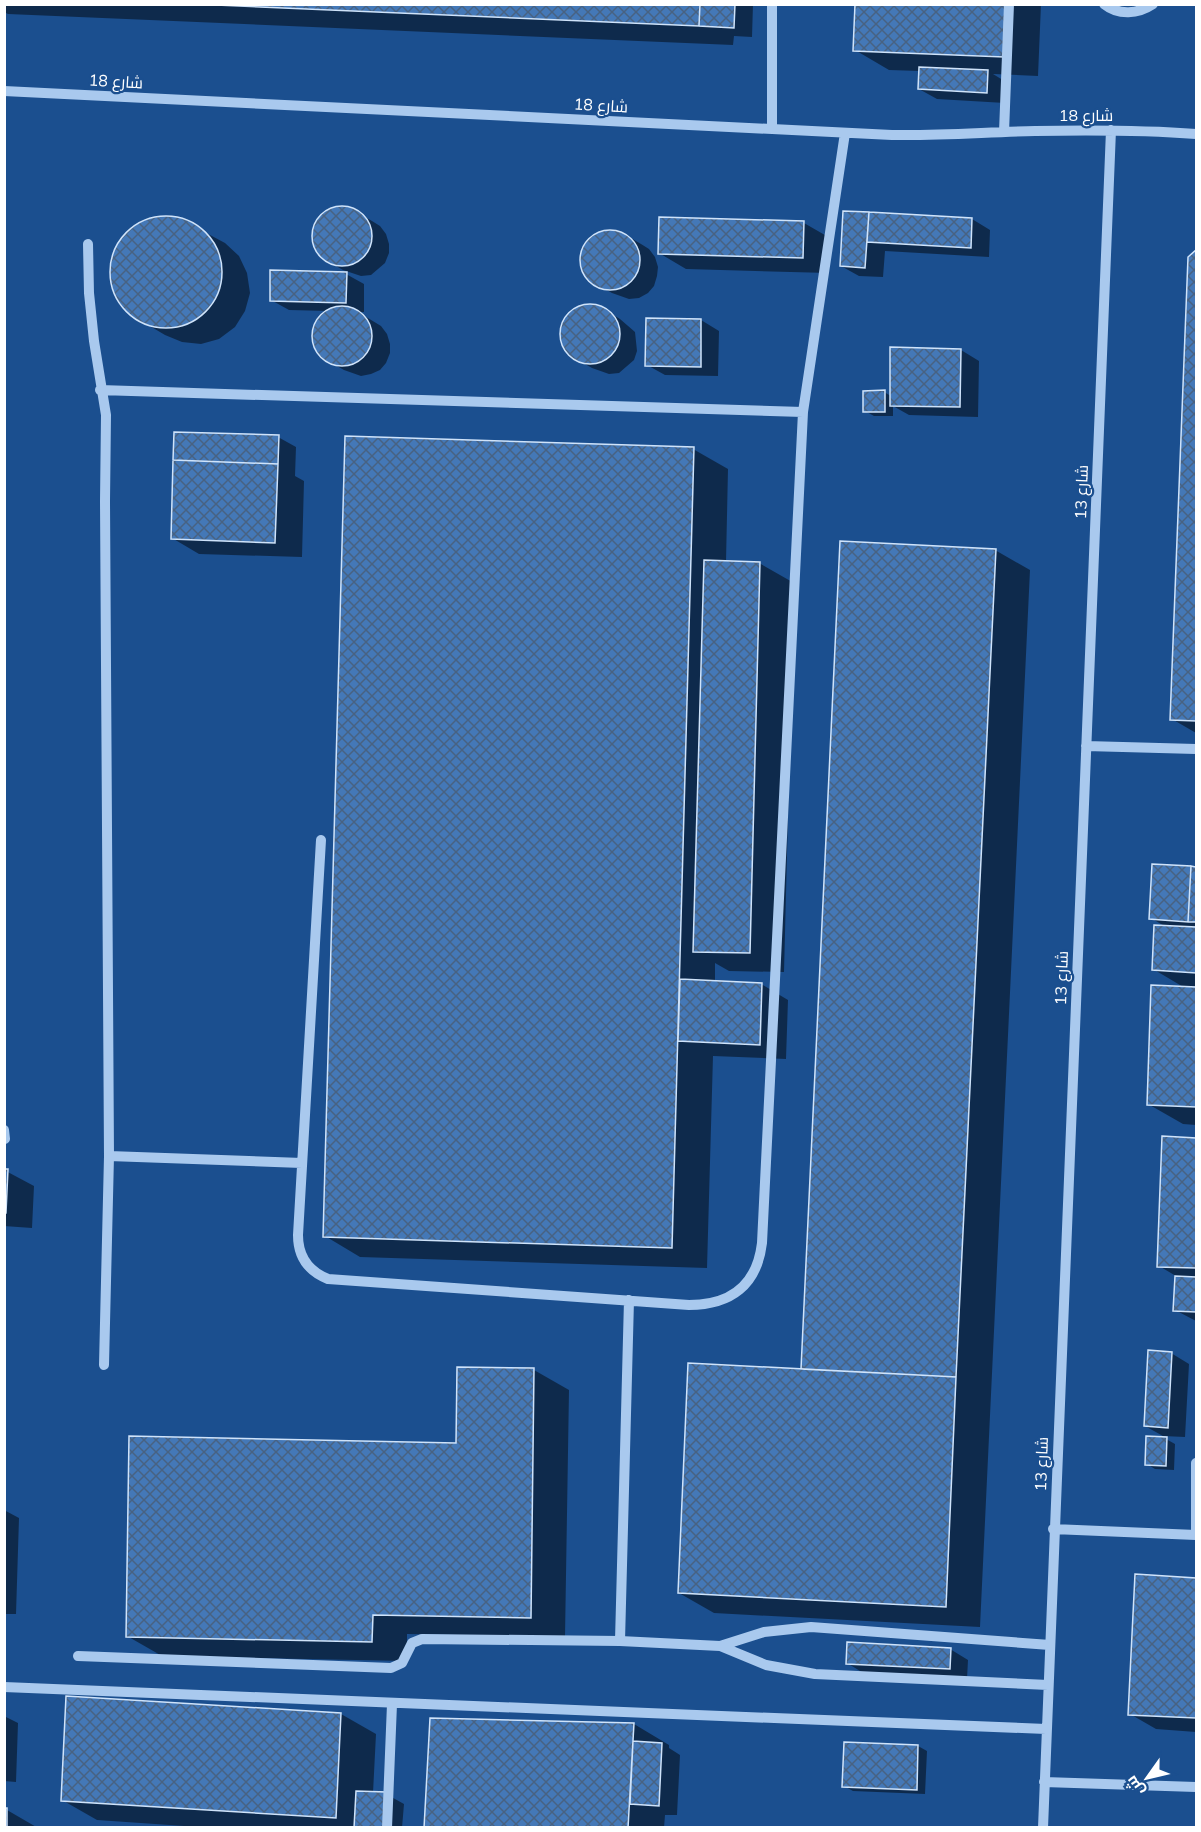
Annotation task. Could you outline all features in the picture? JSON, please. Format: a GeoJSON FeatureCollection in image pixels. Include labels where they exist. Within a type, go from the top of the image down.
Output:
{"type":"FeatureCollection","features":[{"type":"Feature","properties":{"kind":"street"},"geometry":{"type":"LineString","coordinates":[[772,4],[772,129]]}},
{"type":"Feature","properties":{"kind":"street"},"geometry":{"type":"LineString","coordinates":[[1004,132],[1009,4]]}},
{"type":"Feature","properties":{"kind":"street"},"geometry":{"type":"LineString","coordinates":[[1104,4],[1125,13],[1144,10],[1153,4]]}},
{"type":"Feature","properties":{"kind":"street","name":"شارع 18"},"geometry":{"type":"LineString","coordinates":[[4,91],[845,133],[939,136],[1111,130],[1197,134]]}},
{"type":"Feature","properties":{"kind":"street","name":"شارع 13"},"geometry":{"type":"LineString","coordinates":[[1043,1827],[1053,1529],[1111,130]]}},
{"type":"Feature","properties":{"kind":"street"},"geometry":{"type":"LineString","coordinates":[[321,840],[298,1247],[308,1268],[328,1279],[689,1305],[706,1305],[723,1301],[738,1292],[755,1270],[760,1257],[803,412],[845,133]]}},
{"type":"Feature","properties":{"kind":"street"},"geometry":{"type":"LineString","coordinates":[[87,244],[89,293],[100,390],[106,415],[104,443],[106,465],[109,1156],[104,1365]]}},
{"type":"Feature","properties":{"kind":"street"},"geometry":{"type":"LineString","coordinates":[[100,390],[803,412]]}},
{"type":"Feature","properties":{"kind":"street"},"geometry":{"type":"LineString","coordinates":[[1086,746],[1197,749]]}},
{"type":"Feature","properties":{"kind":"street"},"geometry":{"type":"LineString","coordinates":[[4,1130],[5,1139]]}},
{"type":"Feature","properties":{"kind":"street"},"geometry":{"type":"LineString","coordinates":[[109,1156],[302,1163]]}},
{"type":"Feature","properties":{"kind":"street"},"geometry":{"type":"LineString","coordinates":[[620,1641],[629,1300]]}},
{"type":"Feature","properties":{"kind":"street"},"geometry":{"type":"LineString","coordinates":[[1053,1529],[1196,1535],[1197,1463]]}},
{"type":"Feature","properties":{"kind":"street"},"geometry":{"type":"LineString","coordinates":[[720,1646],[764,1632],[811,1627],[1050,1645]]}},
{"type":"Feature","properties":{"kind":"street"},"geometry":{"type":"LineString","coordinates":[[78,1656],[391,1668],[402,1663],[412,1642],[422,1639],[620,1641],[720,1646],[766,1665],[815,1674],[1048,1685]]}},
{"type":"Feature","properties":{"kind":"street"},"geometry":{"type":"LineString","coordinates":[[4,1687],[1046,1729]]}},
{"type":"Feature","properties":{"kind":"street"},"geometry":{"type":"LineString","coordinates":[[387,1827],[392,1704]]}},
{"type":"Feature","properties":{"kind":"street"},"geometry":{"type":"LineString","coordinates":[[1044,1782],[1197,1787]]}},
{"type":"Feature","properties":{"kind":"building"},"geometry":{"type":"Polygon","coordinates":[[[193,4],[700,4],[699,26],[193,4]]]}},
{"type":"Feature","properties":{"kind":"building"},"geometry":{"type":"Polygon","coordinates":[[[700,4],[735,4],[734,28],[699,26],[700,4]]]}},
{"type":"Feature","properties":{"kind":"building"},"geometry":{"type":"Polygon","coordinates":[[[855,4],[1005,4],[1004,57],[853,51],[855,4]]]}},
{"type":"Feature","properties":{"kind":"building"},"geometry":{"type":"Polygon","coordinates":[[[919,67],[988,70],[987,93],[918,89],[919,67]]]}},
{"type":"Feature","properties":{"kind":"building"},"geometry":{"type":"Polygon","coordinates":[[[342,206],[359,211],[367,219],[372,236],[367,253],[359,261],[342,266],[325,261],[317,253],[312,236],[317,219],[325,211],[342,206]]]}},
{"type":"Feature","properties":{"kind":"building"},"geometry":{"type":"Polygon","coordinates":[[[843,211],[869,212],[865,268],[840,266],[843,211]]]}},
{"type":"Feature","properties":{"kind":"building"},"geometry":{"type":"Polygon","coordinates":[[[869,212],[972,218],[971,248],[867,242],[869,212]]]}},
{"type":"Feature","properties":{"kind":"building"},"geometry":{"type":"Polygon","coordinates":[[[166,216],[188,220],[206,232],[218,250],[222,272],[218,294],[206,312],[188,324],[166,328],[144,324],[126,312],[114,294],[110,272],[114,250],[126,232],[144,220],[166,216]]]}},
{"type":"Feature","properties":{"kind":"building"},"geometry":{"type":"Polygon","coordinates":[[[659,217],[804,221],[803,258],[658,254],[659,217]]]}},
{"type":"Feature","properties":{"kind":"building"},"geometry":{"type":"Polygon","coordinates":[[[610,230],[627,235],[635,243],[640,260],[635,277],[627,285],[610,290],[593,285],[585,277],[580,260],[585,243],[593,235],[610,230]]]}},
{"type":"Feature","properties":{"kind":"building"},"geometry":{"type":"Polygon","coordinates":[[[1196,250],[1196,721],[1170,720],[1188,257],[1196,250]]]}},
{"type":"Feature","properties":{"kind":"building"},"geometry":{"type":"Polygon","coordinates":[[[270,270],[347,272],[346,303],[270,301],[270,270]]]}},
{"type":"Feature","properties":{"kind":"building"},"geometry":{"type":"Polygon","coordinates":[[[590,304],[607,309],[615,317],[620,334],[615,351],[607,359],[590,364],[573,359],[565,351],[560,334],[565,317],[573,309],[590,304]]]}},
{"type":"Feature","properties":{"kind":"building"},"geometry":{"type":"Polygon","coordinates":[[[342,306],[359,311],[367,319],[372,336],[367,353],[359,361],[342,366],[325,361],[317,353],[312,336],[317,319],[325,311],[342,306]]]}},
{"type":"Feature","properties":{"kind":"building"},"geometry":{"type":"Polygon","coordinates":[[[646,318],[701,319],[701,367],[645,366],[646,318]]]}},
{"type":"Feature","properties":{"kind":"building"},"geometry":{"type":"Polygon","coordinates":[[[890,347],[961,349],[960,407],[890,406],[890,347]]]}},
{"type":"Feature","properties":{"kind":"building"},"geometry":{"type":"Polygon","coordinates":[[[885,390],[885,412],[863,412],[863,391],[885,390]]]}},
{"type":"Feature","properties":{"kind":"building"},"geometry":{"type":"Polygon","coordinates":[[[174,432],[279,435],[278,464],[173,460],[174,432]]]}},
{"type":"Feature","properties":{"kind":"building"},"geometry":{"type":"Polygon","coordinates":[[[345,436],[694,447],[672,1248],[323,1237],[345,436]]]}},
{"type":"Feature","properties":{"kind":"building"},"geometry":{"type":"Polygon","coordinates":[[[173,460],[278,464],[275,543],[171,539],[173,460]]]}},
{"type":"Feature","properties":{"kind":"building"},"geometry":{"type":"Polygon","coordinates":[[[840,541],[996,549],[956,1377],[801,1369],[840,541]]]}},
{"type":"Feature","properties":{"kind":"building"},"geometry":{"type":"Polygon","coordinates":[[[704,560],[760,562],[750,953],[693,952],[704,560]]]}},
{"type":"Feature","properties":{"kind":"building"},"geometry":{"type":"Polygon","coordinates":[[[1152,864],[1191,866],[1188,922],[1149,919],[1152,864]]]}},
{"type":"Feature","properties":{"kind":"building"},"geometry":{"type":"Polygon","coordinates":[[[1191,866],[1196,867],[1196,922],[1188,922],[1191,866]]]}},
{"type":"Feature","properties":{"kind":"building"},"geometry":{"type":"Polygon","coordinates":[[[1154,925],[1196,927],[1196,973],[1152,970],[1154,925]]]}},
{"type":"Feature","properties":{"kind":"building"},"geometry":{"type":"Polygon","coordinates":[[[680,979],[762,983],[760,1045],[678,1041],[680,979]]]}},
{"type":"Feature","properties":{"kind":"building"},"geometry":{"type":"Polygon","coordinates":[[[1151,985],[1196,987],[1196,1107],[1147,1105],[1151,985]]]}},
{"type":"Feature","properties":{"kind":"building"},"geometry":{"type":"Polygon","coordinates":[[[1162,1136],[1196,1138],[1196,1268],[1157,1267],[1162,1136]]]}},
{"type":"Feature","properties":{"kind":"building"},"geometry":{"type":"Polygon","coordinates":[[[4,1169],[8,1169],[6,1213],[4,1213],[4,1169]]]}},
{"type":"Feature","properties":{"kind":"building"},"geometry":{"type":"Polygon","coordinates":[[[1175,1276],[1196,1277],[1196,1312],[1173,1311],[1175,1276]]]}},
{"type":"Feature","properties":{"kind":"building"},"geometry":{"type":"Polygon","coordinates":[[[1148,1350],[1172,1352],[1168,1428],[1144,1426],[1148,1350]]]}},
{"type":"Feature","properties":{"kind":"building"},"geometry":{"type":"Polygon","coordinates":[[[688,1363],[956,1377],[946,1607],[678,1593],[688,1363]]]}},
{"type":"Feature","properties":{"kind":"building"},"geometry":{"type":"Polygon","coordinates":[[[457,1367],[534,1368],[531,1618],[373,1615],[372,1642],[126,1637],[129,1436],[456,1443],[457,1367]]]}},
{"type":"Feature","properties":{"kind":"building"},"geometry":{"type":"Polygon","coordinates":[[[1146,1436],[1167,1437],[1166,1466],[1145,1465],[1146,1436]]]}},
{"type":"Feature","properties":{"kind":"building"},"geometry":{"type":"Polygon","coordinates":[[[1135,1574],[1196,1578],[1196,1718],[1128,1715],[1135,1574]]]}},
{"type":"Feature","properties":{"kind":"building"},"geometry":{"type":"Polygon","coordinates":[[[847,1642],[951,1648],[950,1669],[846,1664],[847,1642]]]}},
{"type":"Feature","properties":{"kind":"building"},"geometry":{"type":"Polygon","coordinates":[[[66,1696],[341,1713],[336,1818],[61,1801],[66,1696]]]}},
{"type":"Feature","properties":{"kind":"building"},"geometry":{"type":"Polygon","coordinates":[[[430,1718],[634,1723],[628,1828],[424,1828],[430,1718]]]}},
{"type":"Feature","properties":{"kind":"building"},"geometry":{"type":"Polygon","coordinates":[[[633,1741],[662,1743],[659,1806],[630,1804],[633,1741]]]}},
{"type":"Feature","properties":{"kind":"building"},"geometry":{"type":"Polygon","coordinates":[[[844,1742],[918,1745],[917,1790],[842,1787],[844,1742]]]}},
{"type":"Feature","properties":{"kind":"building"},"geometry":{"type":"Polygon","coordinates":[[[356,1791],[386,1792],[384,1828],[354,1828],[356,1791]]]}},
{"type":"Feature","properties":{"kind":"building"},"geometry":{"type":"Polygon","coordinates":[[[4,1808],[7,1808],[7,1828],[4,1828],[4,1808]]]}}]}
